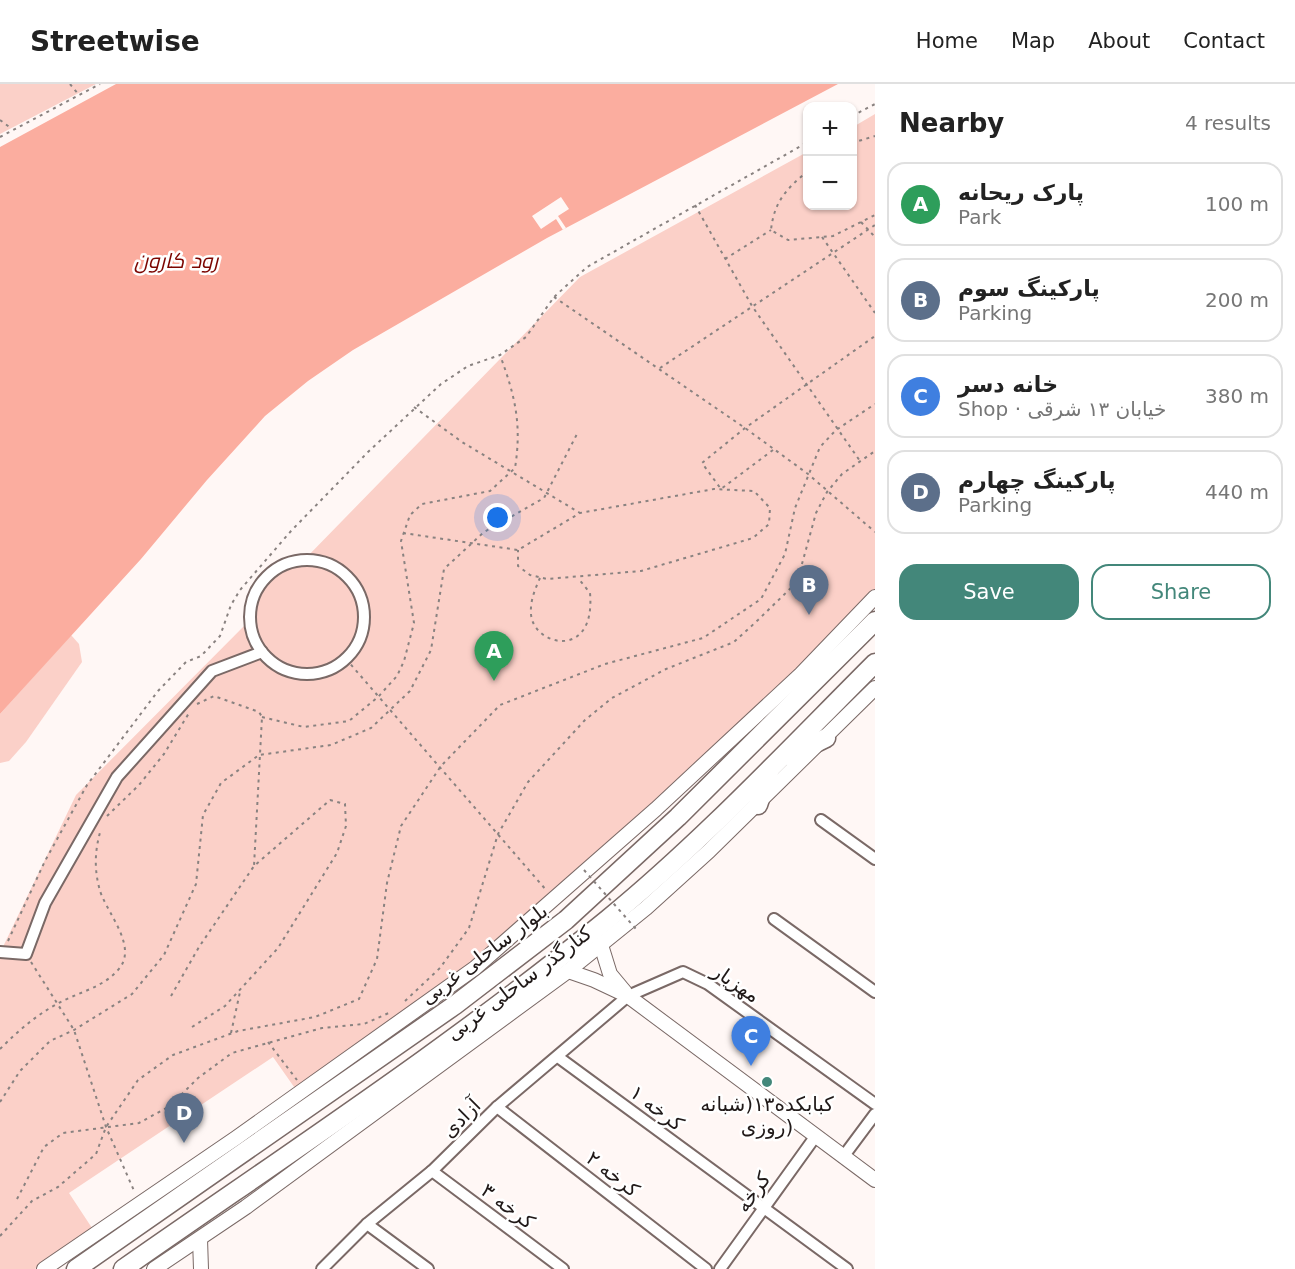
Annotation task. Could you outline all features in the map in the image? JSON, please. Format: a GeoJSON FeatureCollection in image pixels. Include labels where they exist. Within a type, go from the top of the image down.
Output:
{"type":"FeatureCollection","features":[{"type":"Feature","properties":{"kind":"main road","name":"بلوار ساحلی غربی"},"geometry":{"type":"LineString","coordinates":[[76,1269],[455,1005],[566,920],[693,802],[875,621]]}},
{"type":"Feature","properties":{"kind":"main road"},"geometry":{"type":"LineString","coordinates":[[123,1269],[477,1021],[647,886],[875,663]]}},
{"type":"Feature","properties":{"kind":"main road"},"geometry":{"type":"LineString","coordinates":[[758,805],[772,766],[826,738]]}},
{"type":"Feature","properties":{"kind":"main road"},"geometry":{"type":"LineString","coordinates":[[477,1021],[502,1021]]}},
{"type":"Feature","properties":{"kind":"main road"},"geometry":{"type":"LineString","coordinates":[[476,1041],[477,1021]]}},
{"type":"Feature","properties":{"kind":"main road"},"geometry":{"type":"LineString","coordinates":[[222,1167],[238,1188]]}},
{"type":"Feature","properties":{"kind":"street"},"geometry":{"type":"LineString","coordinates":[[304,560],[322,562],[338,569],[351,580],[360,595],[364,612],[363,630],[357,646],[346,659],[330,670],[303,674],[276,665],[262,652],[253,637],[250,620],[252,602],[259,586],[271,573],[287,564],[304,560]]}},
{"type":"Feature","properties":{"kind":"street"},"geometry":{"type":"LineString","coordinates":[[44,1269],[476,968],[656,809],[784,690],[875,597]]}},
{"type":"Feature","properties":{"kind":"street"},"geometry":{"type":"LineString","coordinates":[[2,953],[26,954],[45,903],[117,777],[212,671],[262,652]]}},
{"type":"Feature","properties":{"kind":"street","name":"کنارگذر ساحلی غربی"},"geometry":{"type":"LineString","coordinates":[[154,1269],[200,1239],[476,1041],[601,945],[654,901],[758,805],[875,688]]}},
{"type":"Feature","properties":{"kind":"street"},"geometry":{"type":"LineString","coordinates":[[821,820],[875,859]]}},
{"type":"Feature","properties":{"kind":"street"},"geometry":{"type":"LineString","coordinates":[[774,919],[875,992]]}},
{"type":"Feature","properties":{"kind":"street"},"geometry":{"type":"LineString","coordinates":[[601,945],[610,974],[628,996]]}},
{"type":"Feature","properties":{"kind":"street"},"geometry":{"type":"LineString","coordinates":[[568,971],[628,996],[875,1180]]}},
{"type":"Feature","properties":{"kind":"street","name":"مهزیار"},"geometry":{"type":"LineString","coordinates":[[628,996],[683,972],[708,984],[875,1104]]}},
{"type":"Feature","properties":{"kind":"street","name":"آزادی"},"geometry":{"type":"LineString","coordinates":[[322,1269],[367,1224],[432,1172],[497,1107],[628,996]]}},
{"type":"Feature","properties":{"kind":"street","name":"کرخه ۱"},"geometry":{"type":"LineString","coordinates":[[558,1057],[847,1269]]}},
{"type":"Feature","properties":{"kind":"street","name":"کرخه ۲"},"geometry":{"type":"LineString","coordinates":[[497,1107],[706,1269]]}},
{"type":"Feature","properties":{"kind":"street"},"geometry":{"type":"LineString","coordinates":[[843,1157],[875,1114]]}},
{"type":"Feature","properties":{"kind":"street","name":"کرخه"},"geometry":{"type":"LineString","coordinates":[[720,1269],[815,1137]]}},
{"type":"Feature","properties":{"kind":"street","name":"کرخه ۳"},"geometry":{"type":"LineString","coordinates":[[432,1172],[563,1269]]}},
{"type":"Feature","properties":{"kind":"street"},"geometry":{"type":"LineString","coordinates":[[367,1224],[428,1269]]}},
{"type":"Feature","properties":{"kind":"street"},"geometry":{"type":"LineString","coordinates":[[200,1239],[201,1269]]}},
{"type":"Feature","properties":{"kind":"path"},"geometry":{"type":"LineString","coordinates":[[70,84],[79,95]]}},
{"type":"Feature","properties":{"kind":"path"},"geometry":{"type":"LineString","coordinates":[[0,137],[100,84]]}},
{"type":"Feature","properties":{"kind":"path"},"geometry":{"type":"LineString","coordinates":[[857,113],[875,104]]}},
{"type":"Feature","properties":{"kind":"path"},"geometry":{"type":"LineString","coordinates":[[0,120],[13,130]]}},
{"type":"Feature","properties":{"kind":"path"},"geometry":{"type":"LineString","coordinates":[[857,141],[875,136]]}},
{"type":"Feature","properties":{"kind":"path"},"geometry":{"type":"LineString","coordinates":[[2,953],[45,861],[87,785],[165,683],[186,662],[211,647],[220,636],[231,605],[240,590],[337,483],[414,407],[468,366],[500,355],[526,337],[554,297],[587,267],[803,144]]}},
{"type":"Feature","properties":{"kind":"path"},"geometry":{"type":"LineString","coordinates":[[771,230],[773,212],[789,187],[803,175]]}},
{"type":"Feature","properties":{"kind":"path"},"geometry":{"type":"LineString","coordinates":[[695,205],[752,306],[836,430],[860,461]]}},
{"type":"Feature","properties":{"kind":"path"},"geometry":{"type":"LineString","coordinates":[[771,230],[788,240],[833,236],[875,215]]}},
{"type":"Feature","properties":{"kind":"path"},"geometry":{"type":"LineString","coordinates":[[861,222],[875,237]]}},
{"type":"Feature","properties":{"kind":"path"},"geometry":{"type":"LineString","coordinates":[[659,369],[875,225]]}},
{"type":"Feature","properties":{"kind":"path"},"geometry":{"type":"LineString","coordinates":[[725,259],[771,230]]}},
{"type":"Feature","properties":{"kind":"path"},"geometry":{"type":"LineString","coordinates":[[822,237],[875,313]]}},
{"type":"Feature","properties":{"kind":"path"},"geometry":{"type":"LineString","coordinates":[[554,297],[808,474],[875,532]]}},
{"type":"Feature","properties":{"kind":"path"},"geometry":{"type":"LineString","coordinates":[[721,489],[702,463],[745,428],[875,336]]}},
{"type":"Feature","properties":{"kind":"path"},"geometry":{"type":"LineString","coordinates":[[262,717],[304,727],[349,721],[378,697],[397,676],[404,661],[414,623],[402,559],[401,541],[410,515],[422,504],[490,491],[515,468],[519,447],[519,420],[515,397],[500,355]]}},
{"type":"Feature","properties":{"kind":"path"},"geometry":{"type":"LineString","coordinates":[[0,1236],[32,1201],[58,1187],[96,1154],[106,1127],[138,1080],[173,1055],[231,1034],[315,1017],[358,999],[377,959],[387,883],[401,826],[441,766],[500,705],[605,664],[703,638],[761,599],[785,554],[795,508],[820,447],[836,430],[875,404]]}},
{"type":"Feature","properties":{"kind":"path"},"geometry":{"type":"LineString","coordinates":[[414,407],[462,442],[580,513]]}},
{"type":"Feature","properties":{"kind":"path"},"geometry":{"type":"LineString","coordinates":[[0,1101],[20,1071],[50,1041],[74,1030],[132,994],[164,955],[196,884],[203,815],[221,783],[259,755],[332,745],[371,729],[410,691],[431,650],[444,569],[484,532],[544,498],[578,432]]}},
{"type":"Feature","properties":{"kind":"path"},"geometry":{"type":"LineString","coordinates":[[721,489],[774,450]]}},
{"type":"Feature","properties":{"kind":"path"},"geometry":{"type":"LineString","coordinates":[[17,1199],[44,1146],[63,1133],[139,1123],[170,1106],[198,1078],[232,1053],[322,1028],[364,1024],[398,1008],[440,968],[469,928],[498,834],[528,782],[585,720],[612,698],[666,669],[734,642],[797,582],[816,513],[827,492],[842,474],[875,451]]}},
{"type":"Feature","properties":{"kind":"path"},"geometry":{"type":"LineString","coordinates":[[403,533],[518,550],[580,513],[721,489],[754,490],[770,508],[769,524],[753,538],[641,571],[578,578],[540,578],[530,575],[518,566],[518,550]]}},
{"type":"Feature","properties":{"kind":"path"},"geometry":{"type":"LineString","coordinates":[[540,578],[533,593],[531,616],[541,633],[560,642],[578,638],[589,624],[590,593],[578,578]]}},
{"type":"Feature","properties":{"kind":"path"},"geometry":{"type":"LineString","coordinates":[[346,659],[554,899]]}},
{"type":"Feature","properties":{"kind":"path"},"geometry":{"type":"LineString","coordinates":[[0,1049],[25,1024],[58,1004],[102,983],[119,970],[124,953],[121,932],[106,909],[99,889],[95,859],[103,820],[139,785],[164,754],[195,705],[214,696],[259,712],[262,717],[254,866]]}},
{"type":"Feature","properties":{"kind":"path"},"geometry":{"type":"LineString","coordinates":[[171,996],[199,947],[254,866],[330,800],[345,804],[346,826],[337,853],[278,948],[225,1006],[192,1027]]}},
{"type":"Feature","properties":{"kind":"path"},"geometry":{"type":"LineString","coordinates":[[584,870],[636,929]]}},
{"type":"Feature","properties":{"kind":"path"},"geometry":{"type":"LineString","coordinates":[[26,954],[74,1030],[106,1127],[140,1204]]}},
{"type":"Feature","properties":{"kind":"path"},"geometry":{"type":"LineString","coordinates":[[231,1034],[240,989]]}},
{"type":"Feature","properties":{"kind":"path"},"geometry":{"type":"LineString","coordinates":[[268,1042],[304,1090]]}},
{"type":"Feature","properties":{"kind":"shaded area"},"geometry":{"type":"Polygon","coordinates":[[[0,84],[96,84],[0,134],[0,84]]]}},
{"type":"Feature","properties":{"kind":"shaded area"},"geometry":{"type":"Polygon","coordinates":[[[875,114],[875,604],[739,742],[447,989],[299,1094],[273,1057],[69,1193],[92,1228],[35,1269],[0,1269],[0,953],[76,795],[250,620],[270,568],[304,560],[580,277],[803,154],[803,210],[857,210],[857,125],[875,114]]]}},
{"type":"Feature","properties":{"kind":"shaded area"},"geometry":{"type":"Polygon","coordinates":[[[71,635],[79,644],[82,662],[26,742],[9,761],[0,763],[0,714],[71,635]]]}},
{"type":"Feature","properties":{"kind":"water","name":"رود کارون"},"geometry":{"type":"Polygon","coordinates":[[[116,84],[838,84],[547,238],[353,350],[308,381],[265,416],[207,480],[141,559],[0,714],[0,147],[116,84]]]}},
{"type":"Feature","properties":{"kind":"pier"},"geometry":{"type":"Polygon","coordinates":[[[561,197],[569,209],[558,216],[566,228],[563,230],[556,219],[541,229],[532,216],[561,197]]]}},
{"type":"Feature","properties":{"kind":"place","name":"پارکینگ سوم"},"geometry":{"type":"Point","coordinates":[809,615]}},
{"type":"Feature","properties":{"kind":"place","name":"پارک ریحانه"},"geometry":{"type":"Point","coordinates":[494,681]}},
{"type":"Feature","properties":{"kind":"place","name":"خانه دسر"},"geometry":{"type":"Point","coordinates":[751,1066]}},
{"type":"Feature","properties":{"kind":"place","name":"کبابکده۱۳(شبانه روزی)"},"geometry":{"type":"Point","coordinates":[767,1082]}},
{"type":"Feature","properties":{"kind":"place","name":"پارکینگ چهارم"},"geometry":{"type":"Point","coordinates":[184,1143]}}]}
